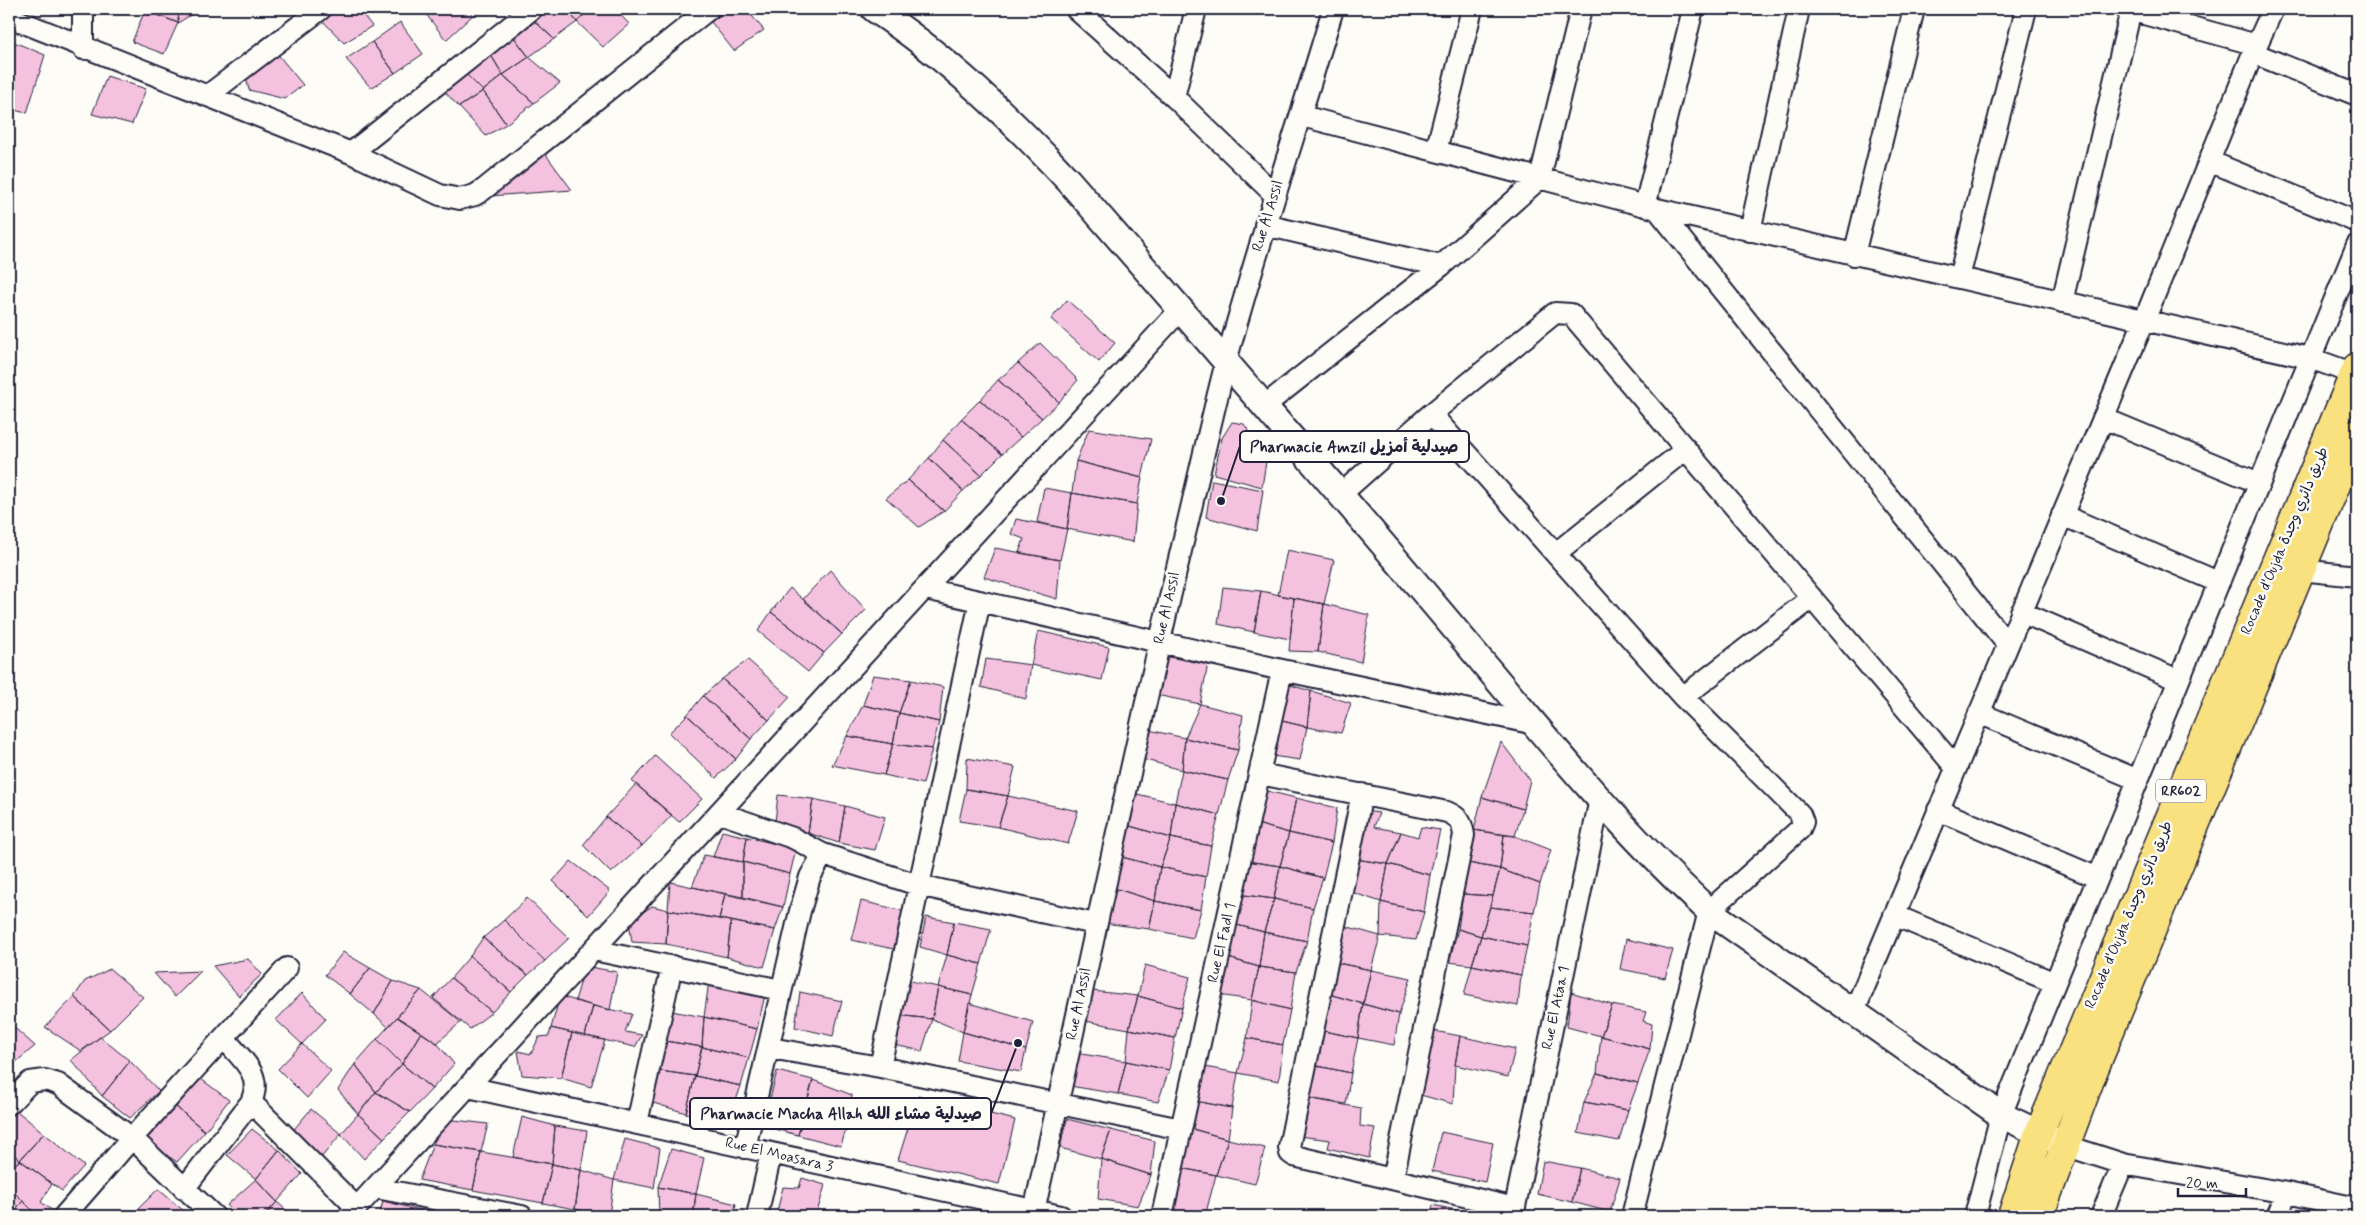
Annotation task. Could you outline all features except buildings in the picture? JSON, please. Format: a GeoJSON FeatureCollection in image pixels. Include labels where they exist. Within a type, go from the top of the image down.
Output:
{"type":"FeatureCollection","features":[{"type":"Feature","properties":{"kind":"highway","name":"Rocade d'Oujda طريق دائري وجدة"},"geometry":{"type":"LineString","coordinates":[[2012,1216],[2039,1133],[2356,372]]}},
{"type":"Feature","properties":{"kind":"highway","name":"Rocade d'Oujda طريق دائري وجدة"},"geometry":{"type":"LineString","coordinates":[[2038,1216],[2092,1074],[2357,434]]}},
{"type":"Feature","properties":{"kind":"street"},"geometry":{"type":"LineString","coordinates":[[83,9],[83,49]]}},
{"type":"Feature","properties":{"kind":"street"},"geometry":{"type":"LineString","coordinates":[[207,96],[320,9]]}},
{"type":"Feature","properties":{"kind":"street"},"geometry":{"type":"LineString","coordinates":[[351,153],[532,9]]}},
{"type":"Feature","properties":{"kind":"street"},"geometry":{"type":"LineString","coordinates":[[9,18],[83,49],[351,153],[440,195],[460,199],[474,195],[709,9]]}},
{"type":"Feature","properties":{"kind":"street"},"geometry":{"type":"LineString","coordinates":[[874,9],[938,56],[1024,133],[1068,180],[1341,494],[1600,799],[1709,911],[1852,1014],[2001,1116],[2064,1145],[2123,1164],[2287,1193],[2357,1208]]}},
{"type":"Feature","properties":{"kind":"street"},"geometry":{"type":"LineString","coordinates":[[1076,9],[1174,97],[1274,194]]}},
{"type":"Feature","properties":{"kind":"street"},"geometry":{"type":"LineString","coordinates":[[1174,97],[1196,9]]}},
{"type":"Feature","properties":{"kind":"street","name":"Rue Al Assil"},"geometry":{"type":"LineString","coordinates":[[1034,1213],[1095,924],[1159,642],[1226,363],[1274,194],[1302,116],[1333,9]]}},
{"type":"Feature","properties":{"kind":"street"},"geometry":{"type":"LineString","coordinates":[[1436,151],[1472,9]]}},
{"type":"Feature","properties":{"kind":"street"},"geometry":{"type":"LineString","coordinates":[[1264,406],[1441,266],[1540,178],[1581,9]]}},
{"type":"Feature","properties":{"kind":"street"},"geometry":{"type":"LineString","coordinates":[[1651,208],[1693,9]]}},
{"type":"Feature","properties":{"kind":"street"},"geometry":{"type":"LineString","coordinates":[[1750,231],[1799,9]]}},
{"type":"Feature","properties":{"kind":"street"},"geometry":{"type":"LineString","coordinates":[[1854,254],[1914,9]]}},
{"type":"Feature","properties":{"kind":"street"},"geometry":{"type":"LineString","coordinates":[[1958,278],[2026,9]]}},
{"type":"Feature","properties":{"kind":"street"},"geometry":{"type":"LineString","coordinates":[[2062,302],[2129,9],[2255,49],[2357,95]]}},
{"type":"Feature","properties":{"kind":"street"},"geometry":{"type":"LineString","coordinates":[[1852,1014],[2144,321],[2273,9]]}},
{"type":"Feature","properties":{"kind":"street"},"geometry":{"type":"LineString","coordinates":[[1302,116],[1651,208],[2310,358],[2356,372]]}},
{"type":"Feature","properties":{"kind":"street"},"geometry":{"type":"LineString","coordinates":[[2209,161],[2357,222]]}},
{"type":"Feature","properties":{"kind":"street"},"geometry":{"type":"LineString","coordinates":[[1651,208],[2007,644]]}},
{"type":"Feature","properties":{"kind":"street"},"geometry":{"type":"LineString","coordinates":[[1265,225],[1441,266]]}},
{"type":"Feature","properties":{"kind":"street"},"geometry":{"type":"LineString","coordinates":[[1975,1216],[2001,1116],[2357,245]]}},
{"type":"Feature","properties":{"kind":"street"},"geometry":{"type":"LineString","coordinates":[[251,1102],[353,1212],[1180,310]]}},
{"type":"Feature","properties":{"kind":"street"},"geometry":{"type":"LineString","coordinates":[[1341,494],[1431,414],[1555,314],[1564,312],[1577,318],[1686,450],[1956,768]]}},
{"type":"Feature","properties":{"kind":"street"},"geometry":{"type":"LineString","coordinates":[[1431,414],[1683,697],[1800,814],[1804,822],[1800,829],[1709,911],[1632,1216]]}},
{"type":"Feature","properties":{"kind":"street"},"geometry":{"type":"LineString","coordinates":[[2103,418],[2259,483]]}},
{"type":"Feature","properties":{"kind":"street"},"geometry":{"type":"LineString","coordinates":[[1556,553],[1686,450]]}},
{"type":"Feature","properties":{"kind":"street"},"geometry":{"type":"LineString","coordinates":[[2062,515],[2218,582]]}},
{"type":"Feature","properties":{"kind":"street"},"geometry":{"type":"LineString","coordinates":[[2300,570],[2357,576]]}},
{"type":"Feature","properties":{"kind":"street"},"geometry":{"type":"LineString","coordinates":[[926,589],[1282,670],[1535,724]]}},
{"type":"Feature","properties":{"kind":"street"},"geometry":{"type":"LineString","coordinates":[[1683,697],[1812,598]]}},
{"type":"Feature","properties":{"kind":"street"},"geometry":{"type":"LineString","coordinates":[[880,1067],[980,601]]}},
{"type":"Feature","properties":{"kind":"street"},"geometry":{"type":"LineString","coordinates":[[2020,612],[2178,680]]}},
{"type":"Feature","properties":{"kind":"street","name":"Rue El Fadl 1"},"geometry":{"type":"LineString","coordinates":[[1162,1216],[1282,670]]}},
{"type":"Feature","properties":{"kind":"street"},"geometry":{"type":"LineString","coordinates":[[1979,713],[2138,780]]}},
{"type":"Feature","properties":{"kind":"street"},"geometry":{"type":"LineString","coordinates":[[1260,774],[1447,812],[1457,816],[1463,824],[1464,835],[1392,1180]]}},
{"type":"Feature","properties":{"kind":"street"},"geometry":{"type":"LineString","coordinates":[[1362,794],[1289,1147],[1290,1153],[1294,1156],[1514,1212]]}},
{"type":"Feature","properties":{"kind":"street","name":"Rue El Ataa 1"},"geometry":{"type":"LineString","coordinates":[[1514,1212],[1600,799]]}},
{"type":"Feature","properties":{"kind":"street"},"geometry":{"type":"LineString","coordinates":[[1938,810],[2098,878]]}},
{"type":"Feature","properties":{"kind":"street"},"geometry":{"type":"LineString","coordinates":[[720,813],[794,838],[823,854],[918,885],[1095,924]]}},
{"type":"Feature","properties":{"kind":"street"},"geometry":{"type":"LineString","coordinates":[[745,1148],[770,1048],[781,990],[810,876],[823,854]]}},
{"type":"Feature","properties":{"kind":"street"},"geometry":{"type":"LineString","coordinates":[[1894,915],[2055,983]]}},
{"type":"Feature","properties":{"kind":"street"},"geometry":{"type":"LineString","coordinates":[[594,950],[781,990]]}},
{"type":"Feature","properties":{"kind":"street"},"geometry":{"type":"LineString","coordinates":[[637,1123],[672,966]]}},
{"type":"Feature","properties":{"kind":"street"},"geometry":{"type":"LineString","coordinates":[[64,1216],[132,1138],[287,968]]}},
{"type":"Feature","properties":{"kind":"street"},"geometry":{"type":"LineString","coordinates":[[184,1189],[251,1102],[256,1086],[255,1076],[224,1038]]}},
{"type":"Feature","properties":{"kind":"street"},"geometry":{"type":"LineString","coordinates":[[770,1048],[880,1067],[1181,1129]]}},
{"type":"Feature","properties":{"kind":"street"},"geometry":{"type":"LineString","coordinates":[[9,1104],[30,1082],[45,1080],[58,1084],[132,1138],[214,1216]]}},
{"type":"Feature","properties":{"kind":"street","name":"Rue El Moasara 3"},"geometry":{"type":"LineString","coordinates":[[468,1087],[637,1123],[1034,1213],[1062,1216]]}},
{"type":"Feature","properties":{"kind":"street"},"geometry":{"type":"LineString","coordinates":[[757,1216],[771,1154]]}},
{"type":"Feature","properties":{"kind":"street"},"geometry":{"type":"LineString","coordinates":[[2101,1216],[2123,1164]]}},
{"type":"Feature","properties":{"kind":"street"},"geometry":{"type":"LineString","coordinates":[[376,1188],[475,1212],[522,1216]]}},
{"type":"Feature","properties":{"kind":"street"},"geometry":{"type":"LineString","coordinates":[[2277,1216],[2287,1193]]}},
{"type":"Feature","properties":{"kind":"place","name":"Pharmacie Amzil صيدلية أمزيل"},"geometry":{"type":"Point","coordinates":[1221,501]}},
{"type":"Feature","properties":{"kind":"place","name":"Pharmacie Macha Allah صيدلية مشاء الله"},"geometry":{"type":"Point","coordinates":[1018,1043]}}]}
